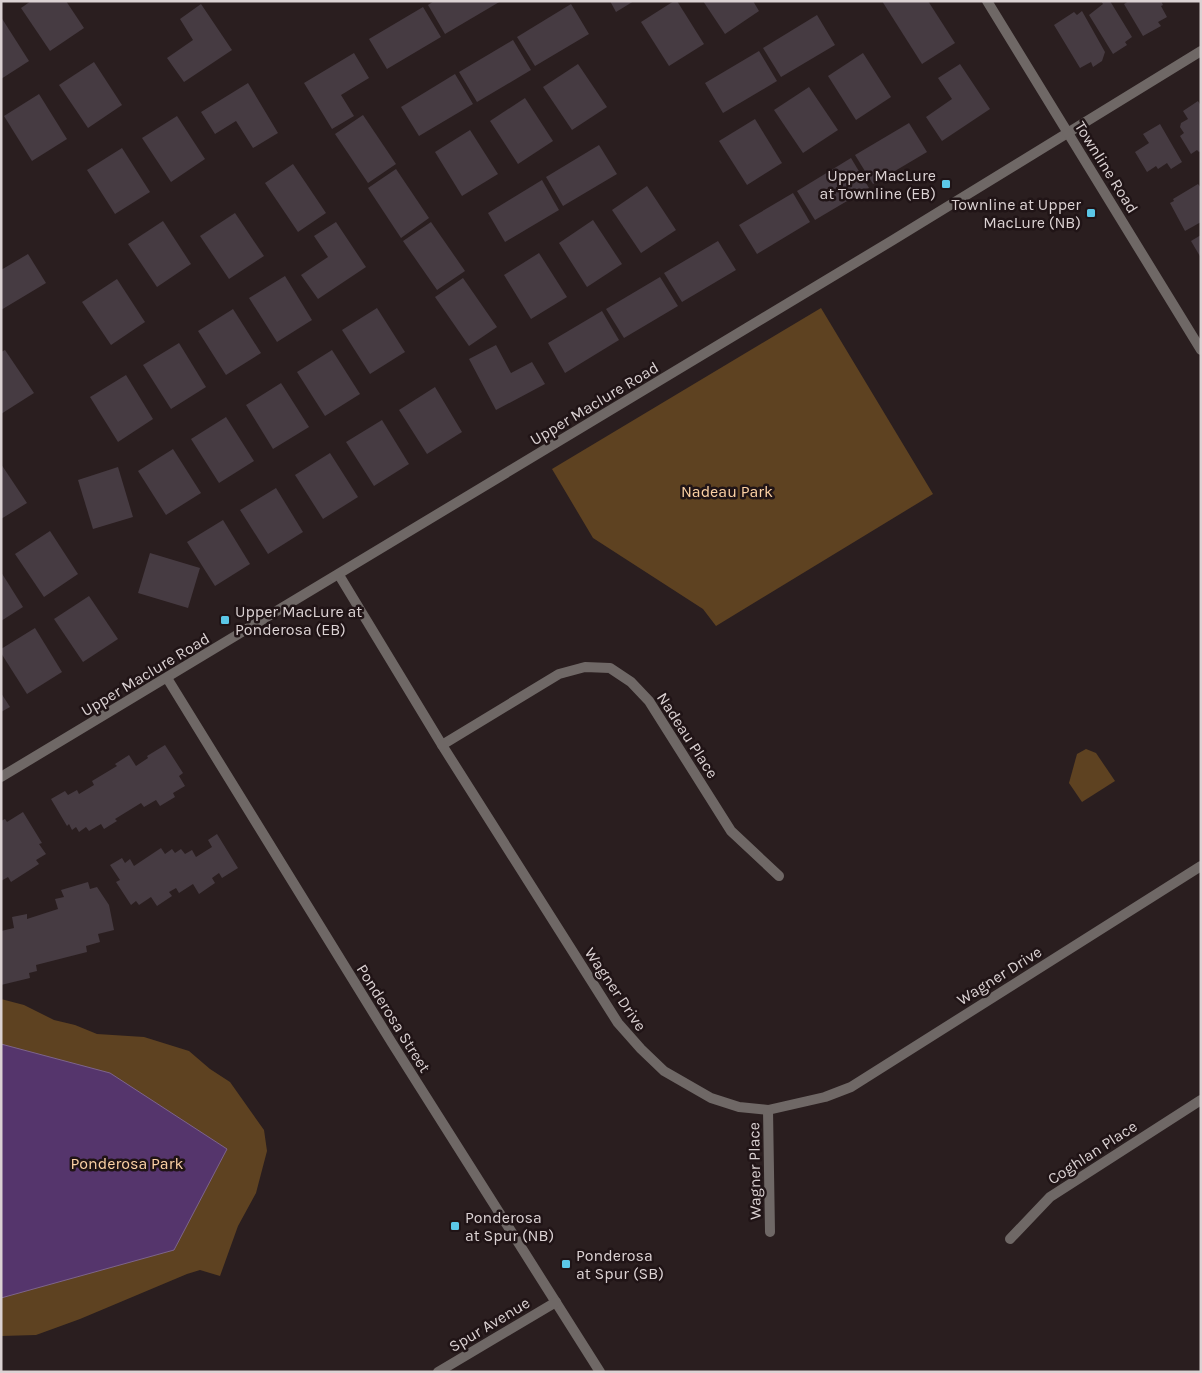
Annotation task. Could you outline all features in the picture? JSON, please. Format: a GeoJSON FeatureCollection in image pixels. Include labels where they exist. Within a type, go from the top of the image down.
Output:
{"type":"FeatureCollection","features":[{"type":"Feature","properties":{"kind":"street","name":"Townline Road"},"geometry":{"type":"LineString","coordinates":[[987,1],[1201,350]]}},
{"type":"Feature","properties":{"kind":"street","name":"Upper Maclure Road"},"geometry":{"type":"LineString","coordinates":[[1,777],[339,575],[1069,133],[1201,51]]}},
{"type":"Feature","properties":{"kind":"street","name":"Wagner Drive"},"geometry":{"type":"LineString","coordinates":[[339,575],[442,745],[618,1023],[640,1049],[664,1070],[711,1098],[739,1107],[768,1110],[825,1097],[851,1087],[1201,866]]}},
{"type":"Feature","properties":{"kind":"street","name":"Nadeau Place"},"geometry":{"type":"LineString","coordinates":[[442,745],[559,674],[584,667],[610,668],[632,682],[649,701],[731,831],[779,876]]}},
{"type":"Feature","properties":{"kind":"street","name":"Ponderosa Street"},"geometry":{"type":"LineString","coordinates":[[167,678],[392,1043],[600,1372]]}},
{"type":"Feature","properties":{"kind":"street","name":"Coghlan Place"},"geometry":{"type":"LineString","coordinates":[[1010,1240],[1050,1197],[1201,1100]]}},
{"type":"Feature","properties":{"kind":"street","name":"Wagner Place"},"geometry":{"type":"LineString","coordinates":[[768,1110],[770,1232]]}},
{"type":"Feature","properties":{"kind":"street","name":"Spur Avenue"},"geometry":{"type":"LineString","coordinates":[[438,1372],[556,1302]]}},
{"type":"Feature","properties":{"kind":"green space","name":"Nadeau Park"},"geometry":{"type":"Polygon","coordinates":[[[821,308],[933,494],[716,626],[703,609],[593,538],[552,469],[821,308]]]}},
{"type":"Feature","properties":{"kind":"green space"},"geometry":{"type":"Polygon","coordinates":[[[1086,749],[1096,753],[1115,781],[1082,802],[1069,783],[1077,754],[1086,749]]]}},
{"type":"Feature","properties":{"kind":"green space","name":"Ponderosa Park"},"geometry":{"type":"Polygon","coordinates":[[[1,999],[24,1005],[54,1020],[75,1025],[97,1034],[144,1037],[189,1051],[210,1069],[230,1082],[264,1130],[267,1151],[256,1193],[238,1226],[220,1276],[200,1270],[36,1335],[1,1336],[1,999]]]}},
{"type":"Feature","properties":{"kind":"shaded area"},"geometry":{"type":"Polygon","coordinates":[[[1,1044],[110,1073],[227,1149],[174,1250],[1,1298],[1,1044]]]}},
{"type":"Feature","properties":{"kind":"building"},"geometry":{"type":"Polygon","coordinates":[[[31,1],[66,1],[84,28],[50,51],[21,8],[31,1]]]}},
{"type":"Feature","properties":{"kind":"building"},"geometry":{"type":"Polygon","coordinates":[[[434,1],[501,1],[445,34],[428,5],[434,1]]]}},
{"type":"Feature","properties":{"kind":"building"},"geometry":{"type":"Polygon","coordinates":[[[610,1],[634,1],[616,12],[610,1]]]}},
{"type":"Feature","properties":{"kind":"building"},"geometry":{"type":"Polygon","coordinates":[[[674,1],[677,1],[704,44],[669,66],[641,22],[674,1]]]}},
{"type":"Feature","properties":{"kind":"building"},"geometry":{"type":"Polygon","coordinates":[[[703,1],[753,1],[759,11],[725,34],[703,1]]]}},
{"type":"Feature","properties":{"kind":"building"},"geometry":{"type":"Polygon","coordinates":[[[882,1],[928,1],[955,43],[922,64],[882,1]]]}},
{"type":"Feature","properties":{"kind":"building"},"geometry":{"type":"Polygon","coordinates":[[[1101,1],[1110,1],[1132,37],[1125,42],[1127,45],[1113,54],[1089,15],[1103,4],[1101,1]]]}},
{"type":"Feature","properties":{"kind":"building"},"geometry":{"type":"Polygon","coordinates":[[[1129,1],[1161,1],[1163,5],[1161,6],[1167,17],[1158,22],[1161,26],[1143,36],[1124,4],[1129,1]]]}},
{"type":"Feature","properties":{"kind":"building"},"geometry":{"type":"Polygon","coordinates":[[[201,4],[232,50],[184,82],[167,58],[193,40],[180,19],[201,4]]]}},
{"type":"Feature","properties":{"kind":"building"},"geometry":{"type":"Polygon","coordinates":[[[571,4],[589,34],[535,66],[517,37],[571,4]]]}},
{"type":"Feature","properties":{"kind":"building"},"geometry":{"type":"Polygon","coordinates":[[[423,7],[441,37],[387,69],[369,39],[423,7]]]}},
{"type":"Feature","properties":{"kind":"building"},"geometry":{"type":"Polygon","coordinates":[[[1082,11],[1105,52],[1102,61],[1093,67],[1091,62],[1080,68],[1054,25],[1074,12],[1077,15],[1082,11]]]}},
{"type":"Feature","properties":{"kind":"building"},"geometry":{"type":"Polygon","coordinates":[[[817,15],[835,45],[781,77],[763,48],[817,15]]]}},
{"type":"Feature","properties":{"kind":"building"},"geometry":{"type":"Polygon","coordinates":[[[1,17],[29,61],[1,79],[1,17]]]}},
{"type":"Feature","properties":{"kind":"building"},"geometry":{"type":"Polygon","coordinates":[[[513,40],[531,70],[477,102],[459,72],[513,40]]]}},
{"type":"Feature","properties":{"kind":"building"},"geometry":{"type":"Polygon","coordinates":[[[759,51],[777,81],[723,113],[705,83],[759,51]]]}},
{"type":"Feature","properties":{"kind":"building"},"geometry":{"type":"Polygon","coordinates":[[[354,53],[369,78],[341,95],[354,116],[332,129],[304,83],[354,53]]]}},
{"type":"Feature","properties":{"kind":"building"},"geometry":{"type":"Polygon","coordinates":[[[863,53],[891,97],[856,120],[828,76],[863,53]]]}},
{"type":"Feature","properties":{"kind":"building"},"geometry":{"type":"Polygon","coordinates":[[[94,62],[122,105],[88,128],[59,85],[94,62]]]}},
{"type":"Feature","properties":{"kind":"building"},"geometry":{"type":"Polygon","coordinates":[[[578,64],[607,107],[572,130],[543,87],[578,64]]]}},
{"type":"Feature","properties":{"kind":"building"},"geometry":{"type":"Polygon","coordinates":[[[960,64],[990,109],[942,141],[926,117],[952,99],[938,78],[960,64]]]}},
{"type":"Feature","properties":{"kind":"building"},"geometry":{"type":"Polygon","coordinates":[[[455,74],[473,104],[419,136],[401,107],[455,74]]]}},
{"type":"Feature","properties":{"kind":"building"},"geometry":{"type":"Polygon","coordinates":[[[248,83],[278,133],[253,148],[236,121],[215,134],[201,112],[248,83]]]}},
{"type":"Feature","properties":{"kind":"building"},"geometry":{"type":"Polygon","coordinates":[[[809,87],[838,130],[803,153],[774,110],[809,87]]]}},
{"type":"Feature","properties":{"kind":"building"},"geometry":{"type":"Polygon","coordinates":[[[39,94],[67,139],[32,161],[4,116],[39,94]]]}},
{"type":"Feature","properties":{"kind":"building"},"geometry":{"type":"Polygon","coordinates":[[[525,98],[553,141],[518,164],[490,121],[525,98]]]}},
{"type":"Feature","properties":{"kind":"building"},"geometry":{"type":"Polygon","coordinates":[[[1198,101],[1201,106],[1201,151],[1197,150],[1191,154],[1180,136],[1184,133],[1180,127],[1181,123],[1188,119],[1183,111],[1198,101]]]}},
{"type":"Feature","properties":{"kind":"building"},"geometry":{"type":"Polygon","coordinates":[[[363,115],[396,164],[368,183],[335,134],[363,115]]]}},
{"type":"Feature","properties":{"kind":"building"},"geometry":{"type":"Polygon","coordinates":[[[177,116],[205,159],[171,182],[142,138],[177,116]]]}},
{"type":"Feature","properties":{"kind":"building"},"geometry":{"type":"Polygon","coordinates":[[[755,119],[782,163],[747,185],[719,141],[755,119]]]}},
{"type":"Feature","properties":{"kind":"building"},"geometry":{"type":"Polygon","coordinates":[[[909,123],[927,152],[873,184],[855,155],[909,123]]]}},
{"type":"Feature","properties":{"kind":"building"},"geometry":{"type":"Polygon","coordinates":[[[1160,124],[1182,162],[1171,169],[1167,163],[1158,169],[1156,166],[1147,172],[1135,152],[1149,143],[1143,134],[1160,124]]]}},
{"type":"Feature","properties":{"kind":"building"},"geometry":{"type":"Polygon","coordinates":[[[470,130],[498,174],[462,196],[435,152],[470,130]]]}},
{"type":"Feature","properties":{"kind":"building"},"geometry":{"type":"Polygon","coordinates":[[[599,145],[617,174],[563,206],[546,177],[599,145]]]}},
{"type":"Feature","properties":{"kind":"building"},"geometry":{"type":"Polygon","coordinates":[[[122,148],[150,192],[115,214],[87,170],[122,148]]]}},
{"type":"Feature","properties":{"kind":"building"},"geometry":{"type":"Polygon","coordinates":[[[851,158],[869,188],[815,220],[797,191],[851,158]]]}},
{"type":"Feature","properties":{"kind":"building"},"geometry":{"type":"Polygon","coordinates":[[[293,164],[326,213],[298,232],[265,183],[293,164]]]}},
{"type":"Feature","properties":{"kind":"building"},"geometry":{"type":"Polygon","coordinates":[[[396,169],[429,218],[401,238],[368,188],[396,169]]]}},
{"type":"Feature","properties":{"kind":"building"},"geometry":{"type":"Polygon","coordinates":[[[542,180],[559,210],[505,242],[488,213],[542,180]]]}},
{"type":"Feature","properties":{"kind":"building"},"geometry":{"type":"Polygon","coordinates":[[[1198,184],[1201,188],[1201,222],[1185,231],[1170,203],[1174,201],[1173,199],[1198,184]]]}},
{"type":"Feature","properties":{"kind":"building"},"geometry":{"type":"Polygon","coordinates":[[[647,186],[676,230],[641,253],[612,210],[647,186]]]}},
{"type":"Feature","properties":{"kind":"building"},"geometry":{"type":"Polygon","coordinates":[[[793,193],[810,222],[757,254],[739,225],[793,193]]]}},
{"type":"Feature","properties":{"kind":"building"},"geometry":{"type":"Polygon","coordinates":[[[235,213],[264,256],[229,279],[200,236],[235,213]]]}},
{"type":"Feature","properties":{"kind":"building"},"geometry":{"type":"Polygon","coordinates":[[[593,220],[622,264],[587,287],[559,243],[593,220]]]}},
{"type":"Feature","properties":{"kind":"building"},"geometry":{"type":"Polygon","coordinates":[[[163,221],[191,264],[157,287],[128,244],[163,221]]]}},
{"type":"Feature","properties":{"kind":"building"},"geometry":{"type":"Polygon","coordinates":[[[336,222],[366,267],[318,299],[301,275],[328,257],[314,236],[336,222]]]}},
{"type":"Feature","properties":{"kind":"building"},"geometry":{"type":"Polygon","coordinates":[[[431,222],[465,271],[437,290],[403,241],[431,222]]]}},
{"type":"Feature","properties":{"kind":"building"},"geometry":{"type":"Polygon","coordinates":[[[1201,235],[1201,258],[1191,241],[1201,235]]]}},
{"type":"Feature","properties":{"kind":"building"},"geometry":{"type":"Polygon","coordinates":[[[718,241],[736,270],[682,302],[664,273],[718,241]]]}},
{"type":"Feature","properties":{"kind":"building"},"geometry":{"type":"Polygon","coordinates":[[[539,253],[567,297],[531,319],[504,275],[539,253]]]}},
{"type":"Feature","properties":{"kind":"building"},"geometry":{"type":"Polygon","coordinates":[[[28,254],[46,283],[1,310],[1,270],[28,254]]]}},
{"type":"Feature","properties":{"kind":"building"},"geometry":{"type":"Polygon","coordinates":[[[285,276],[312,320],[277,342],[249,298],[285,276]]]}},
{"type":"Feature","properties":{"kind":"building"},"geometry":{"type":"Polygon","coordinates":[[[660,277],[678,306],[624,338],[606,309],[660,277]]]}},
{"type":"Feature","properties":{"kind":"building"},"geometry":{"type":"Polygon","coordinates":[[[463,278],[497,327],[469,346],[435,297],[463,278]]]}},
{"type":"Feature","properties":{"kind":"building"},"geometry":{"type":"Polygon","coordinates":[[[117,279],[145,322],[111,345],[82,302],[117,279]]]}},
{"type":"Feature","properties":{"kind":"building"},"geometry":{"type":"Polygon","coordinates":[[[377,308],[405,352],[370,374],[342,330],[377,308]]]}},
{"type":"Feature","properties":{"kind":"building"},"geometry":{"type":"Polygon","coordinates":[[[233,309],[261,353],[226,375],[198,331],[233,309]]]}},
{"type":"Feature","properties":{"kind":"building"},"geometry":{"type":"Polygon","coordinates":[[[602,311],[619,340],[565,373],[548,343],[602,311]]]}},
{"type":"Feature","properties":{"kind":"building"},"geometry":{"type":"Polygon","coordinates":[[[179,343],[206,387],[171,409],[143,365],[179,343]]]}},
{"type":"Feature","properties":{"kind":"building"},"geometry":{"type":"Polygon","coordinates":[[[496,345],[511,373],[532,362],[545,384],[496,410],[469,359],[496,345]]]}},
{"type":"Feature","properties":{"kind":"building"},"geometry":{"type":"Polygon","coordinates":[[[5,350],[34,393],[1,414],[1,352],[5,350]]]}},
{"type":"Feature","properties":{"kind":"building"},"geometry":{"type":"Polygon","coordinates":[[[332,350],[360,394],[325,416],[297,372],[332,350]]]}},
{"type":"Feature","properties":{"kind":"building"},"geometry":{"type":"Polygon","coordinates":[[[126,375],[153,419],[118,442],[90,397],[126,375]]]}},
{"type":"Feature","properties":{"kind":"building"},"geometry":{"type":"Polygon","coordinates":[[[281,383],[309,427],[273,449],[246,405],[281,383]]]}},
{"type":"Feature","properties":{"kind":"building"},"geometry":{"type":"Polygon","coordinates":[[[435,387],[462,432],[427,454],[399,410],[435,387]]]}},
{"type":"Feature","properties":{"kind":"building"},"geometry":{"type":"Polygon","coordinates":[[[226,417],[254,461],[219,483],[191,439],[226,417]]]}},
{"type":"Feature","properties":{"kind":"building"},"geometry":{"type":"Polygon","coordinates":[[[382,420],[409,464],[374,486],[346,442],[382,420]]]}},
{"type":"Feature","properties":{"kind":"building"},"geometry":{"type":"Polygon","coordinates":[[[173,449],[201,493],[166,515],[138,471],[173,449]]]}},
{"type":"Feature","properties":{"kind":"building"},"geometry":{"type":"Polygon","coordinates":[[[330,453],[358,497],[323,519],[295,475],[330,453]]]}},
{"type":"Feature","properties":{"kind":"building"},"geometry":{"type":"Polygon","coordinates":[[[1,464],[27,503],[1,519],[1,464]]]}},
{"type":"Feature","properties":{"kind":"building"},"geometry":{"type":"Polygon","coordinates":[[[118,467],[133,517],[93,529],[78,480],[118,467]]]}},
{"type":"Feature","properties":{"kind":"building"},"geometry":{"type":"Polygon","coordinates":[[[276,488],[303,532],[268,554],[240,510],[276,488]]]}},
{"type":"Feature","properties":{"kind":"building"},"geometry":{"type":"Polygon","coordinates":[[[223,520],[250,564],[215,586],[187,542],[223,520]]]}},
{"type":"Feature","properties":{"kind":"building"},"geometry":{"type":"Polygon","coordinates":[[[50,531],[78,574],[44,597],[15,554],[50,531]]]}},
{"type":"Feature","properties":{"kind":"building"},"geometry":{"type":"Polygon","coordinates":[[[150,553],[200,568],[188,608],[138,593],[150,553]]]}},
{"type":"Feature","properties":{"kind":"building"},"geometry":{"type":"Polygon","coordinates":[[[1,572],[23,607],[1,621],[1,572]]]}},
{"type":"Feature","properties":{"kind":"building"},"geometry":{"type":"Polygon","coordinates":[[[89,596],[118,639],[83,662],[54,619],[89,596]]]}},
{"type":"Feature","properties":{"kind":"building"},"geometry":{"type":"Polygon","coordinates":[[[35,628],[62,672],[27,694],[1,653],[1,649],[35,628]]]}},
{"type":"Feature","properties":{"kind":"building"},"geometry":{"type":"Polygon","coordinates":[[[1,693],[10,707],[1,712],[1,693]]]}},
{"type":"Feature","properties":{"kind":"building"},"geometry":{"type":"Polygon","coordinates":[[[165,745],[183,773],[179,776],[185,786],[173,793],[175,797],[160,806],[156,800],[144,807],[141,803],[115,819],[117,821],[104,829],[101,824],[89,831],[86,827],[79,832],[76,827],[72,830],[69,824],[67,826],[51,799],[65,791],[68,795],[77,790],[79,794],[94,785],[92,781],[117,766],[115,764],[129,755],[136,766],[148,758],[147,756],[165,745]]]}},
{"type":"Feature","properties":{"kind":"building"},"geometry":{"type":"Polygon","coordinates":[[[23,812],[42,843],[39,844],[46,854],[36,860],[39,864],[11,882],[8,877],[1,881],[1,821],[5,819],[7,822],[23,812]]]}},
{"type":"Feature","properties":{"kind":"building"},"geometry":{"type":"Polygon","coordinates":[[[217,834],[238,868],[222,878],[219,873],[212,878],[215,883],[199,894],[193,884],[179,893],[176,888],[169,892],[172,896],[157,906],[151,897],[139,905],[136,901],[131,905],[116,882],[120,880],[110,865],[122,858],[125,863],[130,859],[134,866],[161,848],[165,854],[172,849],[175,853],[181,849],[185,854],[192,850],[196,857],[212,847],[208,840],[217,834]]]}},
{"type":"Feature","properties":{"kind":"building"},"geometry":{"type":"Polygon","coordinates":[[[88,882],[90,889],[97,887],[109,905],[114,930],[98,934],[100,942],[86,946],[87,952],[36,965],[37,971],[29,973],[30,978],[1,985],[1,931],[14,928],[12,917],[27,914],[27,919],[58,909],[55,899],[64,897],[61,890],[88,882]]]}},
{"type":"Feature","properties":{"kind":"place","name":"Upper MacLure at Townline (EB)"},"geometry":{"type":"Point","coordinates":[946,184]}},
{"type":"Feature","properties":{"kind":"place","name":"Townline at Upper MacLure (NB)"},"geometry":{"type":"Point","coordinates":[1091,213]}},
{"type":"Feature","properties":{"kind":"place","name":"Upper MacLure at Ponderosa (EB)"},"geometry":{"type":"Point","coordinates":[225,620]}},
{"type":"Feature","properties":{"kind":"place","name":"Ponderosa at Spur (NB)"},"geometry":{"type":"Point","coordinates":[455,1226]}},
{"type":"Feature","properties":{"kind":"place","name":"Ponderosa at Spur (SB)"},"geometry":{"type":"Point","coordinates":[566,1264]}}]}
